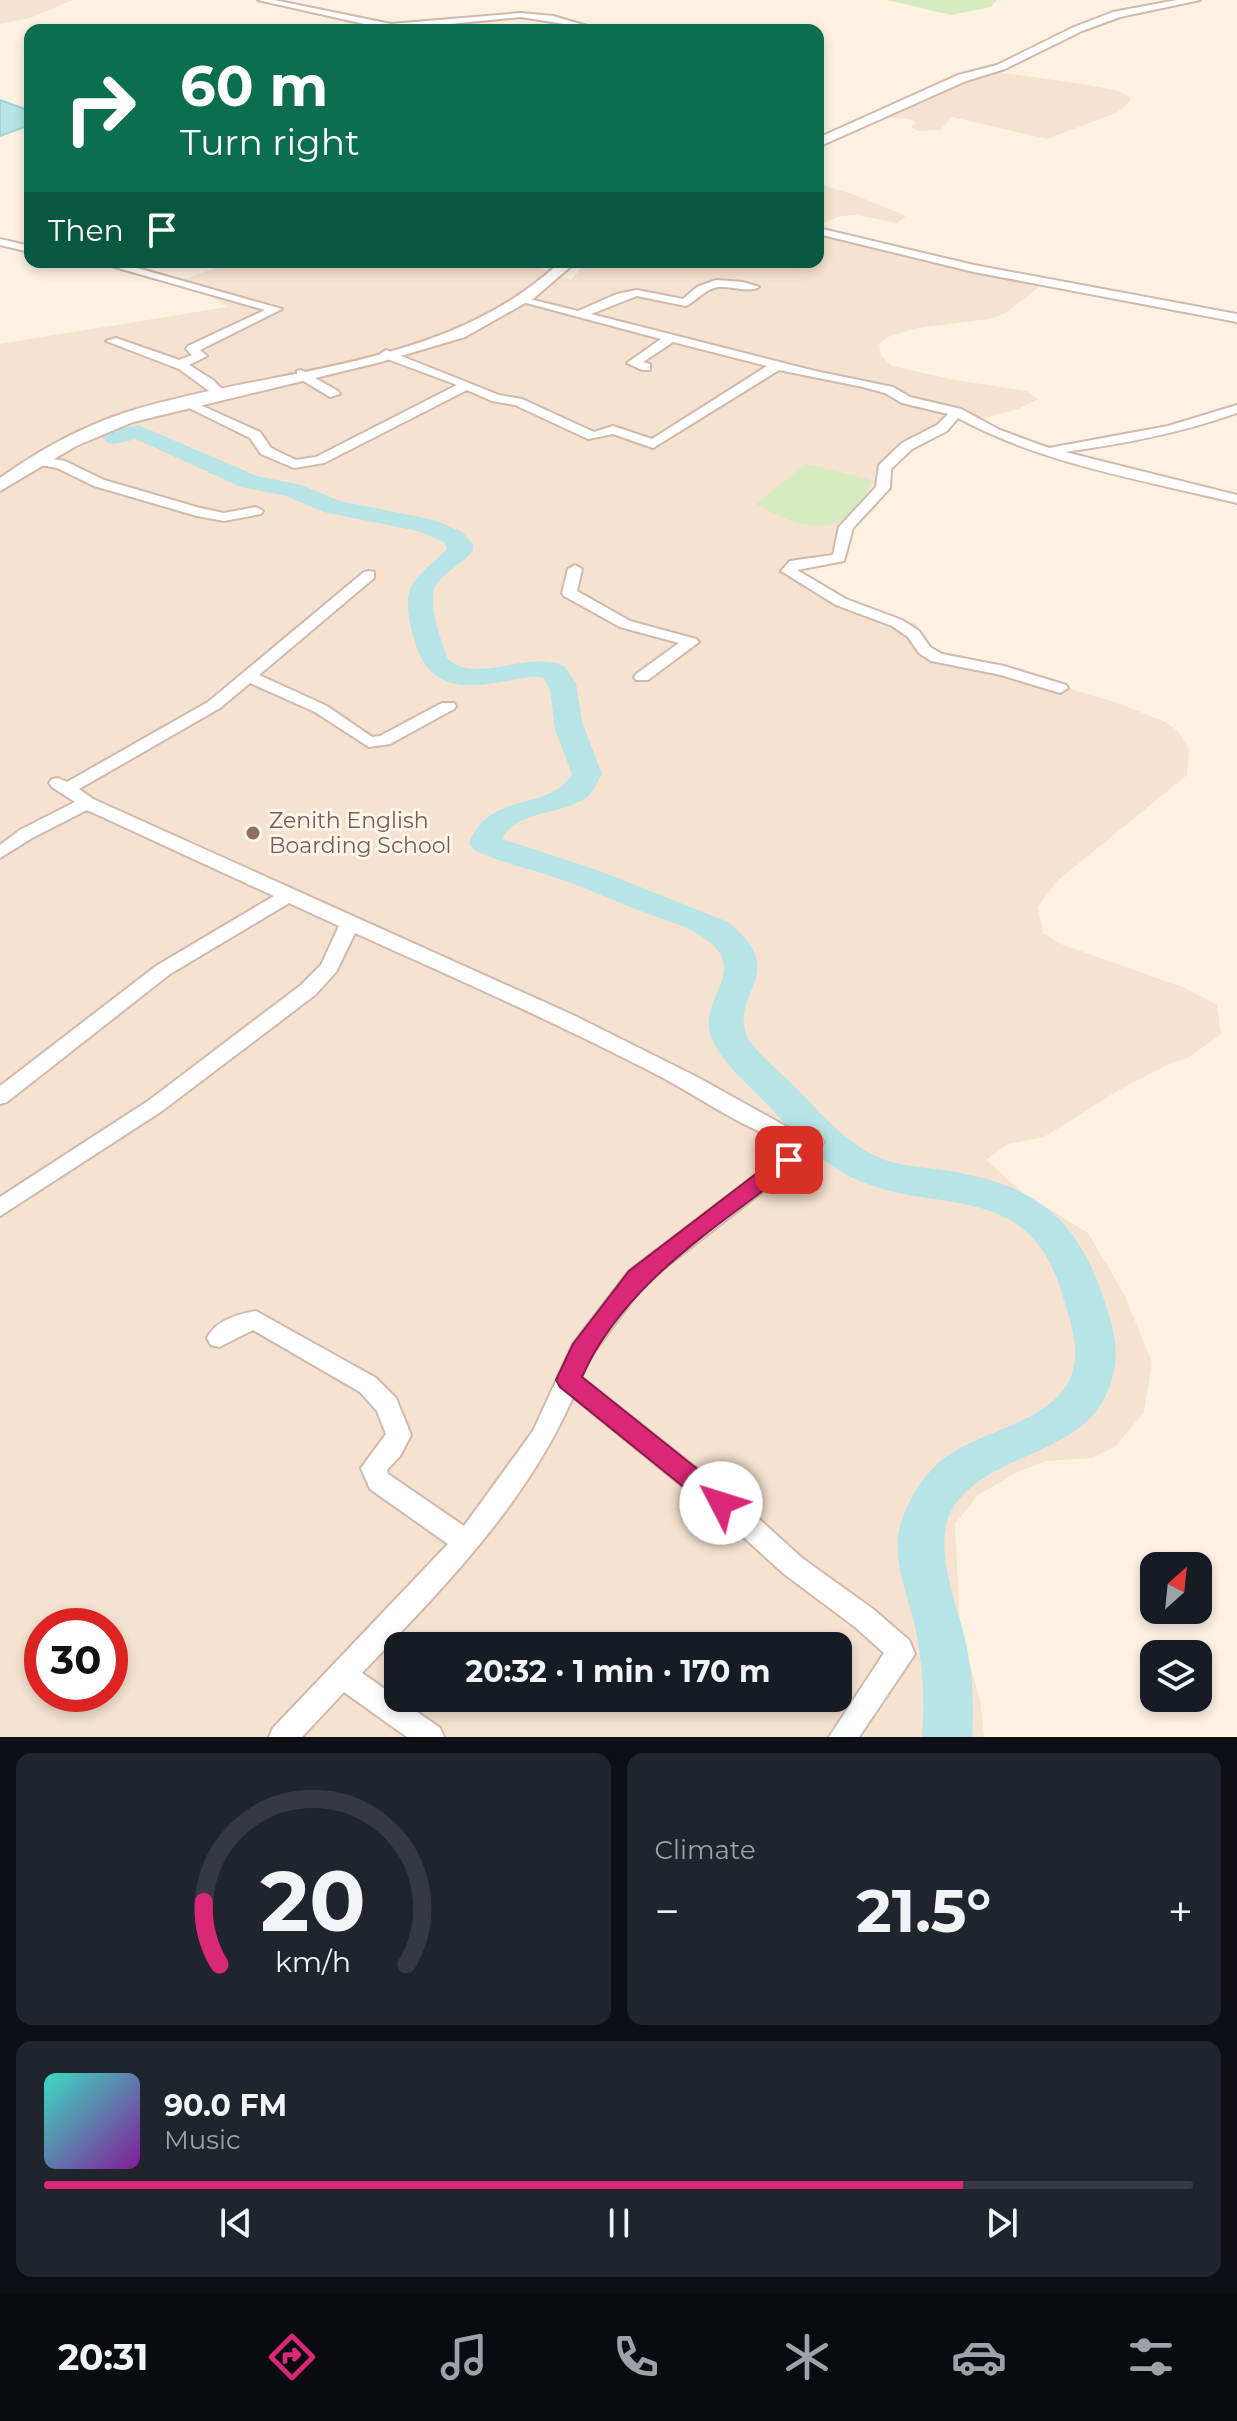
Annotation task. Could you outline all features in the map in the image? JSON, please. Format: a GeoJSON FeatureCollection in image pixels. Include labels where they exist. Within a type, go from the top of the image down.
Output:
{"type":"FeatureCollection","features":[{"type":"Feature","properties":{"kind":"main road"},"geometry":{"type":"LineString","coordinates":[[824,140],[962,78],[1001,67],[1078,29],[1117,14],[1195,0]]}},
{"type":"Feature","properties":{"kind":"main road"},"geometry":{"type":"LineString","coordinates":[[0,486],[40,461],[128,418],[183,402],[450,339],[521,300],[561,268]]}},
{"type":"Feature","properties":{"kind":"street"},"geometry":{"type":"LineString","coordinates":[[262,0],[370,24]]}},
{"type":"Feature","properties":{"kind":"street"},"geometry":{"type":"LineString","coordinates":[[429,24],[521,15],[544,16],[574,24]]}},
{"type":"Feature","properties":{"kind":"street"},"geometry":{"type":"LineString","coordinates":[[824,233],[1055,286],[1237,318]]}},
{"type":"Feature","properties":{"kind":"street"},"geometry":{"type":"LineString","coordinates":[[0,242],[24,248]]}},
{"type":"Feature","properties":{"kind":"street"},"geometry":{"type":"LineString","coordinates":[[125,268],[276,309],[192,349],[201,356],[181,364]]}},
{"type":"Feature","properties":{"kind":"street"},"geometry":{"type":"LineString","coordinates":[[576,315],[593,311],[615,297],[638,293],[674,303],[686,303],[696,290],[718,281],[753,287]]}},
{"type":"Feature","properties":{"kind":"street"},"geometry":{"type":"LineString","coordinates":[[521,300],[670,339],[864,383],[889,390],[906,400],[956,412],[995,433],[1043,451],[1237,499]]}},
{"type":"Feature","properties":{"kind":"street"},"geometry":{"type":"LineString","coordinates":[[646,367],[633,363],[643,353],[670,339]]}},
{"type":"Feature","properties":{"kind":"street"},"geometry":{"type":"LineString","coordinates":[[112,341],[181,364],[205,377],[220,393]]}},
{"type":"Feature","properties":{"kind":"street"},"geometry":{"type":"LineString","coordinates":[[386,354],[496,398],[518,402],[593,436],[613,430],[653,444],[778,365]]}},
{"type":"Feature","properties":{"kind":"street"},"geometry":{"type":"LineString","coordinates":[[301,374],[334,394]]}},
{"type":"Feature","properties":{"kind":"street"},"geometry":{"type":"LineString","coordinates":[[183,402],[255,435],[266,451],[294,464],[319,460],[467,385]]}},
{"type":"Feature","properties":{"kind":"street"},"geometry":{"type":"LineString","coordinates":[[1043,451],[1144,434],[1213,418],[1237,409]]}},
{"type":"Feature","properties":{"kind":"street"},"geometry":{"type":"LineString","coordinates":[[956,412],[942,428],[907,446],[884,468],[883,488],[846,527],[839,558],[795,564],[788,571],[841,602],[897,623],[914,634],[924,650],[937,658],[1004,671],[1060,688]]}},
{"type":"Feature","properties":{"kind":"street"},"geometry":{"type":"LineString","coordinates":[[40,461],[60,464],[99,483],[197,512],[224,517],[256,511]]}},
{"type":"Feature","properties":{"kind":"street"},"geometry":{"type":"LineString","coordinates":[[575,569],[569,593],[625,624],[691,642],[642,677]]}},
{"type":"Feature","properties":{"kind":"street"},"geometry":{"type":"LineString","coordinates":[[283,1737],[460,1552],[543,1437],[581,1351],[637,1277],[813,1142],[780,1133],[692,1083],[566,1020],[87,803],[62,786],[201,713],[249,677],[369,575]]}},
{"type":"Feature","properties":{"kind":"street"},"geometry":{"type":"LineString","coordinates":[[249,677],[321,709],[369,742],[384,740],[448,706]]}},
{"type":"Feature","properties":{"kind":"street"},"geometry":{"type":"LineString","coordinates":[[0,853],[26,834],[87,803]]}},
{"type":"Feature","properties":{"kind":"street"},"geometry":{"type":"LineString","coordinates":[[0,1097],[163,970],[288,896]]}},
{"type":"Feature","properties":{"kind":"street"},"geometry":{"type":"LineString","coordinates":[[0,1208],[155,1106],[308,990],[329,968],[350,923]]}},
{"type":"Feature","properties":{"kind":"street"},"geometry":{"type":"LineString","coordinates":[[219,1338],[240,1323],[256,1320],[368,1385],[387,1405],[399,1435],[373,1468],[379,1481],[462,1539],[460,1552]]}},
{"type":"Feature","properties":{"kind":"street"},"geometry":{"type":"LineString","coordinates":[[568,1380],[738,1516],[793,1566],[864,1618],[899,1649],[901,1654],[887,1668],[843,1737]]}},
{"type":"Feature","properties":{"kind":"street"},"geometry":{"type":"LineString","coordinates":[[343,1675],[430,1737]]}},
{"type":"Feature","properties":{"kind":"shaded area"},"geometry":{"type":"Polygon","coordinates":[[[0,0],[73,0],[30,18],[0,24],[0,0]]]}},
{"type":"Feature","properties":{"kind":"shaded area"},"geometry":{"type":"Polygon","coordinates":[[[996,72],[1119,91],[1131,98],[1116,113],[1047,139],[952,117],[940,130],[918,131],[911,127],[916,123],[913,120],[888,117],[964,82],[996,72]]]}},
{"type":"Feature","properties":{"kind":"shaded area"},"geometry":{"type":"Polygon","coordinates":[[[824,186],[906,216],[897,223],[856,215],[840,216],[824,223],[824,186]]]}},
{"type":"Feature","properties":{"kind":"shaded area"},"geometry":{"type":"Polygon","coordinates":[[[824,230],[1046,281],[1006,313],[989,319],[917,328],[890,336],[879,343],[881,355],[892,366],[1026,391],[1038,399],[1018,409],[983,418],[959,419],[917,443],[889,468],[886,488],[879,504],[851,533],[845,558],[805,568],[802,574],[841,597],[916,624],[927,646],[942,656],[1121,704],[1165,722],[1178,731],[1189,750],[1187,775],[1057,881],[1038,907],[1043,933],[1058,943],[1185,988],[1217,1005],[1221,1034],[1188,1058],[1171,1063],[1119,1090],[1044,1137],[1008,1144],[986,1160],[1023,1193],[1088,1233],[1124,1294],[1152,1362],[1144,1412],[1116,1446],[1092,1458],[1045,1461],[1016,1473],[978,1495],[955,1524],[960,1629],[980,1700],[984,1737],[0,1737],[0,344],[227,307],[183,279],[217,268],[540,268],[571,280],[581,268],[824,268],[824,230]]]}},
{"type":"Feature","properties":{"kind":"green space"},"geometry":{"type":"Polygon","coordinates":[[[887,0],[997,0],[991,7],[951,15],[887,0]]]}},
{"type":"Feature","properties":{"kind":"green space"},"geometry":{"type":"Polygon","coordinates":[[[806,464],[871,480],[860,512],[846,520],[819,526],[795,522],[756,504],[806,464]]]}},
{"type":"Feature","properties":{"kind":"water"},"geometry":{"type":"Polygon","coordinates":[[[0,100],[24,109],[24,127],[0,136],[0,100]]]}},
{"type":"Feature","properties":{"kind":"waterway"},"geometry":{"type":"LineString","coordinates":[[114,437],[138,432],[250,482],[292,490],[333,507],[425,525],[453,537],[460,544],[460,550],[424,583],[420,595],[424,628],[434,659],[440,668],[465,677],[538,668],[554,672],[562,683],[568,722],[587,774],[578,788],[565,796],[498,822],[485,843],[585,877],[716,930],[732,943],[740,957],[741,970],[726,1021],[732,1043],[820,1135],[842,1153],[874,1171],[963,1187],[1009,1202],[1046,1227],[1060,1244],[1081,1289],[1094,1335],[1096,1363],[1087,1392],[1069,1413],[1045,1429],[962,1470],[939,1491],[921,1532],[924,1565],[947,1672],[947,1737]]}},
{"type":"Feature","properties":{"kind":"place","name":"Zenith English Boarding School"},"geometry":{"type":"Point","coordinates":[253,833]}},
{"type":"Feature","properties":{"kind":"route"},"geometry":{"type":"LineString","coordinates":[[721,1503],[568,1380],[581,1351],[637,1277],[789,1160]]}}]}
